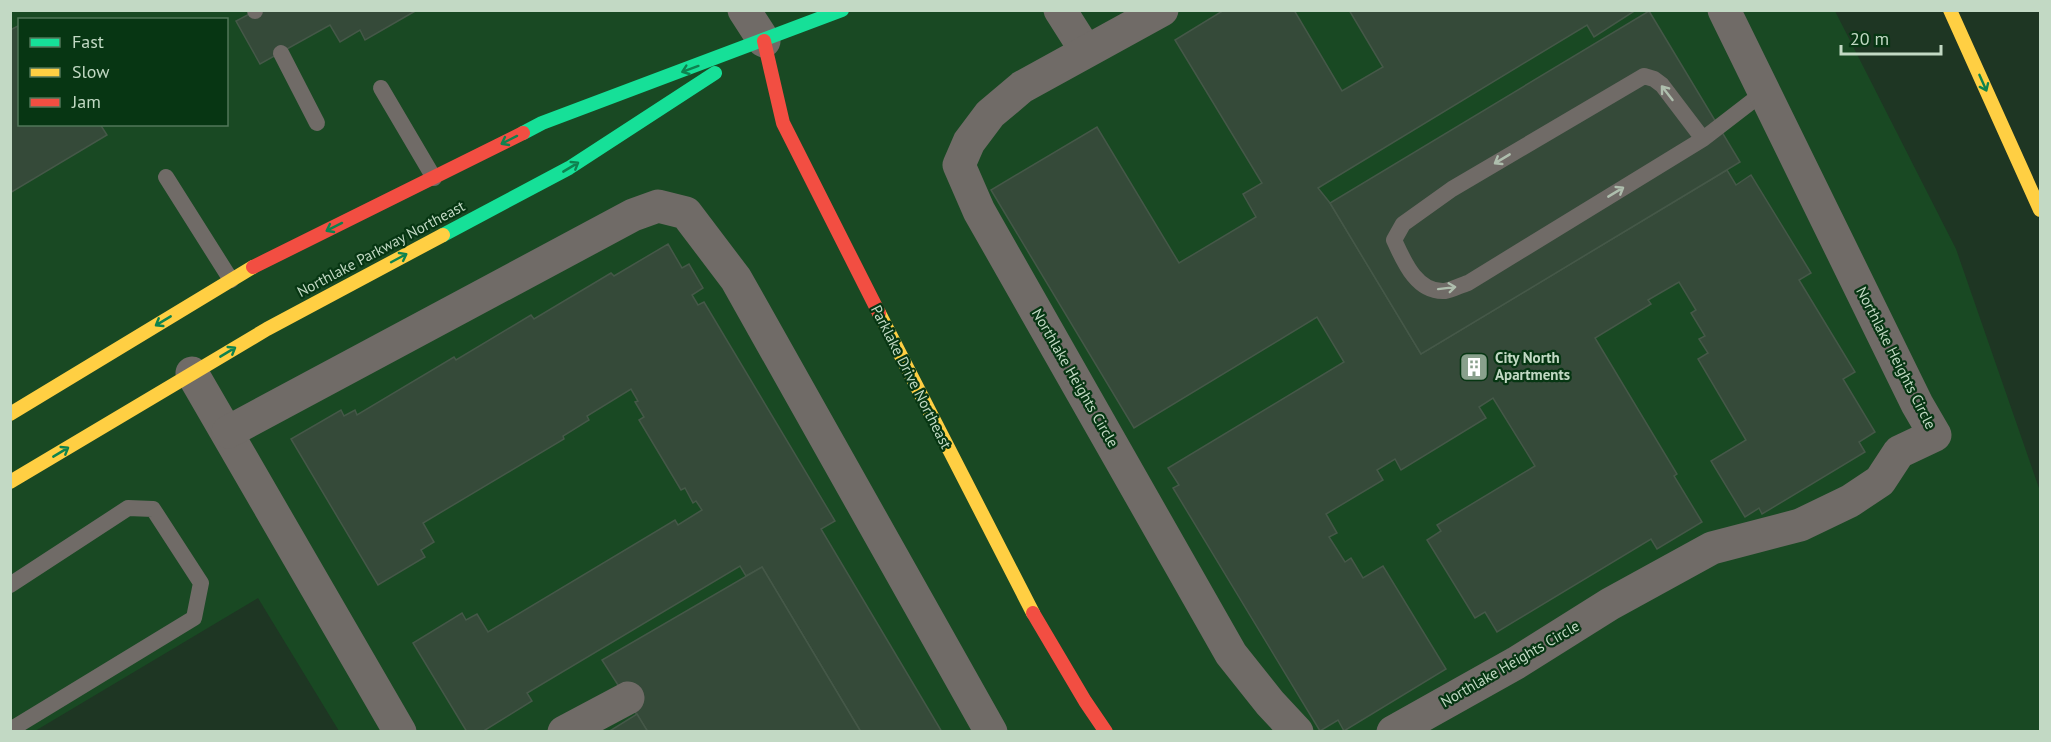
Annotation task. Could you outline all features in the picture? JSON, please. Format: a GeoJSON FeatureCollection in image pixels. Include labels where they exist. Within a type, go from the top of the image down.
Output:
{"type":"FeatureCollection","features":[{"type":"Feature","properties":{"kind":"main road","name":"Northlake Parkway Northeast"},"geometry":{"type":"LineString","coordinates":[[10,414],[231,280],[542,123],[842,10]]}},
{"type":"Feature","properties":{"kind":"main road"},"geometry":{"type":"LineString","coordinates":[[1950,10],[2040,210]]}},
{"type":"Feature","properties":{"kind":"main road","name":"Northlake Parkway Northeast"},"geometry":{"type":"LineString","coordinates":[[10,482],[267,328],[569,168],[764,41]]}},
{"type":"Feature","properties":{"kind":"main road","name":"Parklake Drive Northeast"},"geometry":{"type":"LineString","coordinates":[[764,41],[783,123],[1023,596],[1106,732]]}},
{"type":"Feature","properties":{"kind":"street","name":"Parklake Drive Northeast"},"geometry":{"type":"LineString","coordinates":[[744,10],[764,41]]}},
{"type":"Feature","properties":{"kind":"street"},"geometry":{"type":"LineString","coordinates":[[1060,10],[1086,51]]}},
{"type":"Feature","properties":{"kind":"street","name":"Northlake Heights Circle"},"geometry":{"type":"LineString","coordinates":[[1162,10],[1022,87],[990,114],[969,142],[959,165],[979,211],[1232,654],[1270,703],[1297,732]]}},
{"type":"Feature","properties":{"kind":"street","name":"Northlake Heights Circle"},"geometry":{"type":"LineString","coordinates":[[1393,732],[1516,663],[1610,604],[1712,548],[1800,525],[1850,501],[1880,481],[1899,452],[1935,435],[1917,404],[1724,10]]}},
{"type":"Feature","properties":{"kind":"street"},"geometry":{"type":"LineString","coordinates":[[228,432],[633,215],[658,206],[686,213],[736,279],[991,732]]}},
{"type":"Feature","properties":{"kind":"street"},"geometry":{"type":"LineString","coordinates":[[192,373],[400,732]]}},
{"type":"Feature","properties":{"kind":"street"},"geometry":{"type":"LineString","coordinates":[[564,732],[628,698]]}},
{"type":"Feature","properties":{"kind":"lane"},"geometry":{"type":"LineString","coordinates":[[281,53],[317,123]]}},
{"type":"Feature","properties":{"kind":"lane"},"geometry":{"type":"LineString","coordinates":[[1703,139],[1662,85],[1644,76],[1452,189],[1403,224],[1394,240],[1405,265],[1424,286],[1445,291],[1468,283],[1703,139],[1764,92]]}},
{"type":"Feature","properties":{"kind":"lane"},"geometry":{"type":"LineString","coordinates":[[381,88],[434,178]]}},
{"type":"Feature","properties":{"kind":"lane"},"geometry":{"type":"LineString","coordinates":[[166,177],[231,280]]}},
{"type":"Feature","properties":{"kind":"lane"},"geometry":{"type":"LineString","coordinates":[[10,585],[128,508],[153,509],[201,583],[194,618],[10,730]]}},
{"type":"Feature","properties":{"kind":"shaded area"},"geometry":{"type":"Polygon","coordinates":[[[10,11],[1835,11],[1956,249],[2040,491],[2040,731],[339,731],[258,598],[35,731],[11,731],[10,11]]]}},
{"type":"Feature","properties":{"kind":"building"},"geometry":{"type":"Polygon","coordinates":[[[417,10],[365,40],[360,30],[340,42],[330,25],[260,64],[236,21],[255,11],[417,10]]]}},
{"type":"Feature","properties":{"kind":"building","name":"City North Apartments"},"geometry":{"type":"Polygon","coordinates":[[[1224,10],[1294,10],[1342,91],[1383,67],[1349,10],[1636,10],[1594,37],[1587,25],[1318,188],[1330,203],[1421,354],[1727,170],[1736,185],[1751,175],[1811,273],[1799,280],[1855,372],[1843,379],[1875,432],[1859,442],[1865,452],[1762,514],[1759,508],[1745,517],[1711,461],[1746,440],[1698,359],[1708,353],[1699,339],[1705,336],[1691,313],[1696,310],[1679,282],[1648,300],[1651,304],[1595,338],[1677,474],[1674,476],[1702,522],[1657,549],[1651,539],[1497,632],[1485,612],[1475,618],[1427,540],[1441,531],[1437,525],[1535,466],[1493,398],[1479,407],[1486,418],[1401,470],[1395,459],[1377,470],[1383,480],[1326,514],[1337,533],[1329,537],[1345,562],[1351,558],[1363,578],[1383,566],[1446,669],[1344,731],[1338,720],[1320,731],[1173,488],[1179,485],[1168,468],[1344,362],[1317,317],[1134,428],[991,190],[1097,127],[1179,263],[1256,217],[1243,194],[1262,183],[1175,40],[1224,10]]]}},
{"type":"Feature","properties":{"kind":"building"},"geometry":{"type":"Polygon","coordinates":[[[1649,11],[1740,162],[1421,354],[1330,203],[1649,11]]]}},
{"type":"Feature","properties":{"kind":"building"},"geometry":{"type":"Polygon","coordinates":[[[18,26],[18,126],[101,126],[107,135],[10,193],[10,30],[18,26]]]}},
{"type":"Feature","properties":{"kind":"building"},"geometry":{"type":"Polygon","coordinates":[[[668,244],[682,268],[689,264],[703,288],[692,295],[698,305],[704,302],[835,521],[821,529],[942,732],[861,732],[762,567],[746,576],[740,566],[527,693],[532,701],[482,732],[467,732],[413,643],[462,613],[466,620],[477,614],[488,632],[675,520],[678,525],[702,510],[696,501],[693,503],[685,488],[681,490],[639,420],[644,417],[635,402],[638,401],[631,389],[587,416],[589,420],[563,436],[564,439],[423,523],[434,542],[421,550],[425,557],[378,585],[291,439],[341,410],[344,416],[355,410],[357,415],[454,357],[456,360],[531,315],[534,319],[611,273],[614,276],[668,244]]]}},
{"type":"Feature","properties":{"kind":"building"},"geometry":{"type":"Polygon","coordinates":[[[762,567],[861,732],[648,732],[602,660],[762,567]]]}},
{"type":"Feature","properties":{"kind":"building"},"geometry":{"type":"Polygon","coordinates":[[[637,714],[648,732],[608,732],[637,714]]]}},
{"type":"Feature","properties":{"kind":"traffic: fast"},"geometry":{"type":"LineString","coordinates":[[523,133],[542,123],[842,10]]}},
{"type":"Feature","properties":{"kind":"traffic: fast"},"geometry":{"type":"LineString","coordinates":[[443,235],[569,168],[715,73]]}},
{"type":"Feature","properties":{"kind":"traffic: slow"},"geometry":{"type":"LineString","coordinates":[[1950,10],[2040,210]]}},
{"type":"Feature","properties":{"kind":"traffic: slow"},"geometry":{"type":"LineString","coordinates":[[10,482],[267,329],[443,235]]}},
{"type":"Feature","properties":{"kind":"traffic: slow"},"geometry":{"type":"LineString","coordinates":[[10,414],[253,267]]}},
{"type":"Feature","properties":{"kind":"traffic: slow"},"geometry":{"type":"LineString","coordinates":[[879,313],[1033,613]]}},
{"type":"Feature","properties":{"kind":"traffic: jam"},"geometry":{"type":"LineString","coordinates":[[764,41],[783,123],[879,313]]}},
{"type":"Feature","properties":{"kind":"traffic: jam"},"geometry":{"type":"LineString","coordinates":[[253,267],[523,133]]}},
{"type":"Feature","properties":{"kind":"traffic: jam"},"geometry":{"type":"LineString","coordinates":[[1033,613],[1106,732]]}},
{"type":"Feature","properties":{"kind":"place","name":"City North Apartments"},"geometry":{"type":"Point","coordinates":[1474,367]}}]}
